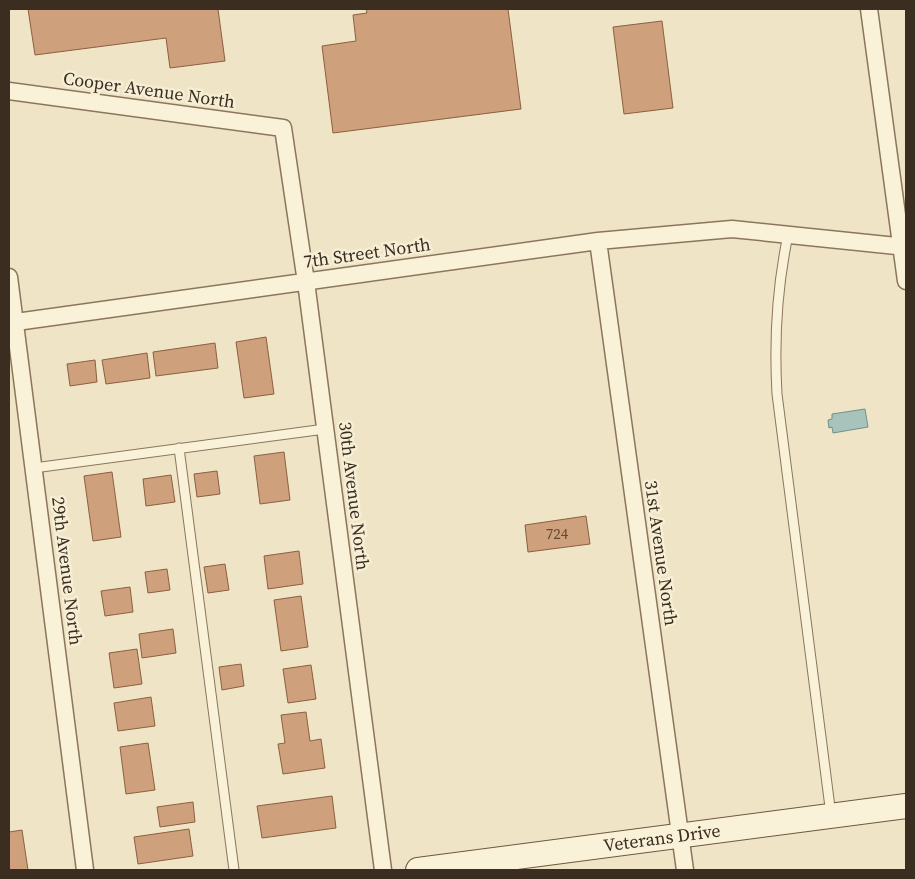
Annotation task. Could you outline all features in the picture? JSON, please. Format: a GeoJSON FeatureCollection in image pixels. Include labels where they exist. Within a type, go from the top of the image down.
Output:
{"type":"FeatureCollection","features":[{"type":"Feature","properties":{"kind":"main road","name":"Veterans Drive"},"geometry":{"type":"LineString","coordinates":[[418,870],[906,806]]}},
{"type":"Feature","properties":{"kind":"street"},"geometry":{"type":"LineString","coordinates":[[869,9],[904,247],[906,281]]}},
{"type":"Feature","properties":{"kind":"street","name":"Cooper Avenue North"},"geometry":{"type":"LineString","coordinates":[[9,91],[283,128]]}},
{"type":"Feature","properties":{"kind":"street","name":"30th Avenue North"},"geometry":{"type":"LineString","coordinates":[[283,128],[306,282],[383,870]]}},
{"type":"Feature","properties":{"kind":"street","name":"7th Street North"},"geometry":{"type":"LineString","coordinates":[[12,323],[598,241],[732,229],[788,234]]}},
{"type":"Feature","properties":{"kind":"street"},"geometry":{"type":"LineString","coordinates":[[788,234],[904,247]]}},
{"type":"Feature","properties":{"kind":"street","name":"31st Avenue North"},"geometry":{"type":"LineString","coordinates":[[598,241],[685,870]]}},
{"type":"Feature","properties":{"kind":"street","name":"29th Avenue North"},"geometry":{"type":"LineString","coordinates":[[9,277],[12,323],[34,468],[85,870]]}},
{"type":"Feature","properties":{"kind":"lane"},"geometry":{"type":"LineString","coordinates":[[788,234],[778,300],[777,394],[831,816]]}},
{"type":"Feature","properties":{"kind":"lane"},"geometry":{"type":"LineString","coordinates":[[34,468],[325,429]]}},
{"type":"Feature","properties":{"kind":"lane"},"geometry":{"type":"LineString","coordinates":[[179,448],[234,870]]}},
{"type":"Feature","properties":{"kind":"water"},"geometry":{"type":"Polygon","coordinates":[[[865,409],[868,427],[833,433],[832,427],[829,428],[828,420],[832,419],[832,414],[865,409]]]}},
{"type":"Feature","properties":{"kind":"building"},"geometry":{"type":"Polygon","coordinates":[[[28,9],[218,9],[225,61],[170,68],[166,38],[35,55],[28,9]]]}},
{"type":"Feature","properties":{"kind":"building"},"geometry":{"type":"Polygon","coordinates":[[[366,9],[508,9],[521,109],[333,133],[322,46],[356,41],[353,15],[367,13],[366,9]]]}},
{"type":"Feature","properties":{"kind":"building"},"geometry":{"type":"Polygon","coordinates":[[[662,21],[673,108],[624,114],[613,27],[662,21]]]}},
{"type":"Feature","properties":{"kind":"building"},"geometry":{"type":"Polygon","coordinates":[[[266,337],[274,394],[244,398],[236,342],[266,337]]]}},
{"type":"Feature","properties":{"kind":"building"},"geometry":{"type":"Polygon","coordinates":[[[215,343],[218,368],[156,376],[153,352],[215,343]]]}},
{"type":"Feature","properties":{"kind":"building"},"geometry":{"type":"Polygon","coordinates":[[[147,353],[150,378],[106,384],[102,360],[147,353]]]}},
{"type":"Feature","properties":{"kind":"building"},"geometry":{"type":"Polygon","coordinates":[[[95,360],[97,382],[70,386],[67,364],[95,360]]]}},
{"type":"Feature","properties":{"kind":"building"},"geometry":{"type":"Polygon","coordinates":[[[284,452],[290,500],[260,504],[254,456],[284,452]]]}},
{"type":"Feature","properties":{"kind":"building"},"geometry":{"type":"Polygon","coordinates":[[[217,471],[220,494],[197,497],[194,474],[217,471]]]}},
{"type":"Feature","properties":{"kind":"building"},"geometry":{"type":"Polygon","coordinates":[[[112,472],[121,537],[93,541],[84,476],[112,472]]]}},
{"type":"Feature","properties":{"kind":"building"},"geometry":{"type":"Polygon","coordinates":[[[171,475],[175,502],[146,506],[143,479],[171,475]]]}},
{"type":"Feature","properties":{"kind":"building"},"geometry":{"type":"Polygon","coordinates":[[[586,516],[590,544],[528,552],[525,525],[586,516]]]}},
{"type":"Feature","properties":{"kind":"building"},"geometry":{"type":"Polygon","coordinates":[[[299,551],[303,584],[268,589],[264,556],[299,551]]]}},
{"type":"Feature","properties":{"kind":"building"},"geometry":{"type":"Polygon","coordinates":[[[225,564],[229,590],[208,593],[204,567],[225,564]]]}},
{"type":"Feature","properties":{"kind":"building"},"geometry":{"type":"Polygon","coordinates":[[[167,569],[170,590],[148,593],[145,572],[167,569]]]}},
{"type":"Feature","properties":{"kind":"building"},"geometry":{"type":"Polygon","coordinates":[[[130,587],[133,612],[105,616],[101,591],[130,587]]]}},
{"type":"Feature","properties":{"kind":"building"},"geometry":{"type":"Polygon","coordinates":[[[301,596],[308,647],[281,651],[274,600],[301,596]]]}},
{"type":"Feature","properties":{"kind":"building"},"geometry":{"type":"Polygon","coordinates":[[[173,629],[176,653],[142,658],[139,634],[173,629]]]}},
{"type":"Feature","properties":{"kind":"building"},"geometry":{"type":"Polygon","coordinates":[[[137,649],[142,684],[114,688],[109,653],[137,649]]]}},
{"type":"Feature","properties":{"kind":"building"},"geometry":{"type":"Polygon","coordinates":[[[241,664],[244,686],[222,690],[219,667],[241,664]]]}},
{"type":"Feature","properties":{"kind":"building"},"geometry":{"type":"Polygon","coordinates":[[[311,665],[316,699],[288,703],[283,669],[311,665]]]}},
{"type":"Feature","properties":{"kind":"building"},"geometry":{"type":"Polygon","coordinates":[[[151,697],[155,726],[118,731],[114,703],[151,697]]]}},
{"type":"Feature","properties":{"kind":"building"},"geometry":{"type":"Polygon","coordinates":[[[306,712],[310,741],[321,739],[325,768],[283,774],[278,744],[285,743],[281,715],[306,712]]]}},
{"type":"Feature","properties":{"kind":"building"},"geometry":{"type":"Polygon","coordinates":[[[148,743],[155,790],[126,794],[120,747],[148,743]]]}},
{"type":"Feature","properties":{"kind":"building"},"geometry":{"type":"Polygon","coordinates":[[[332,796],[336,828],[262,838],[257,806],[332,796]]]}},
{"type":"Feature","properties":{"kind":"building"},"geometry":{"type":"Polygon","coordinates":[[[193,802],[195,822],[160,827],[157,807],[193,802]]]}},
{"type":"Feature","properties":{"kind":"building"},"geometry":{"type":"Polygon","coordinates":[[[189,829],[193,856],[138,864],[134,837],[189,829]]]}},
{"type":"Feature","properties":{"kind":"building"},"geometry":{"type":"Polygon","coordinates":[[[22,830],[28,870],[9,870],[9,832],[22,830]]]}}]}
